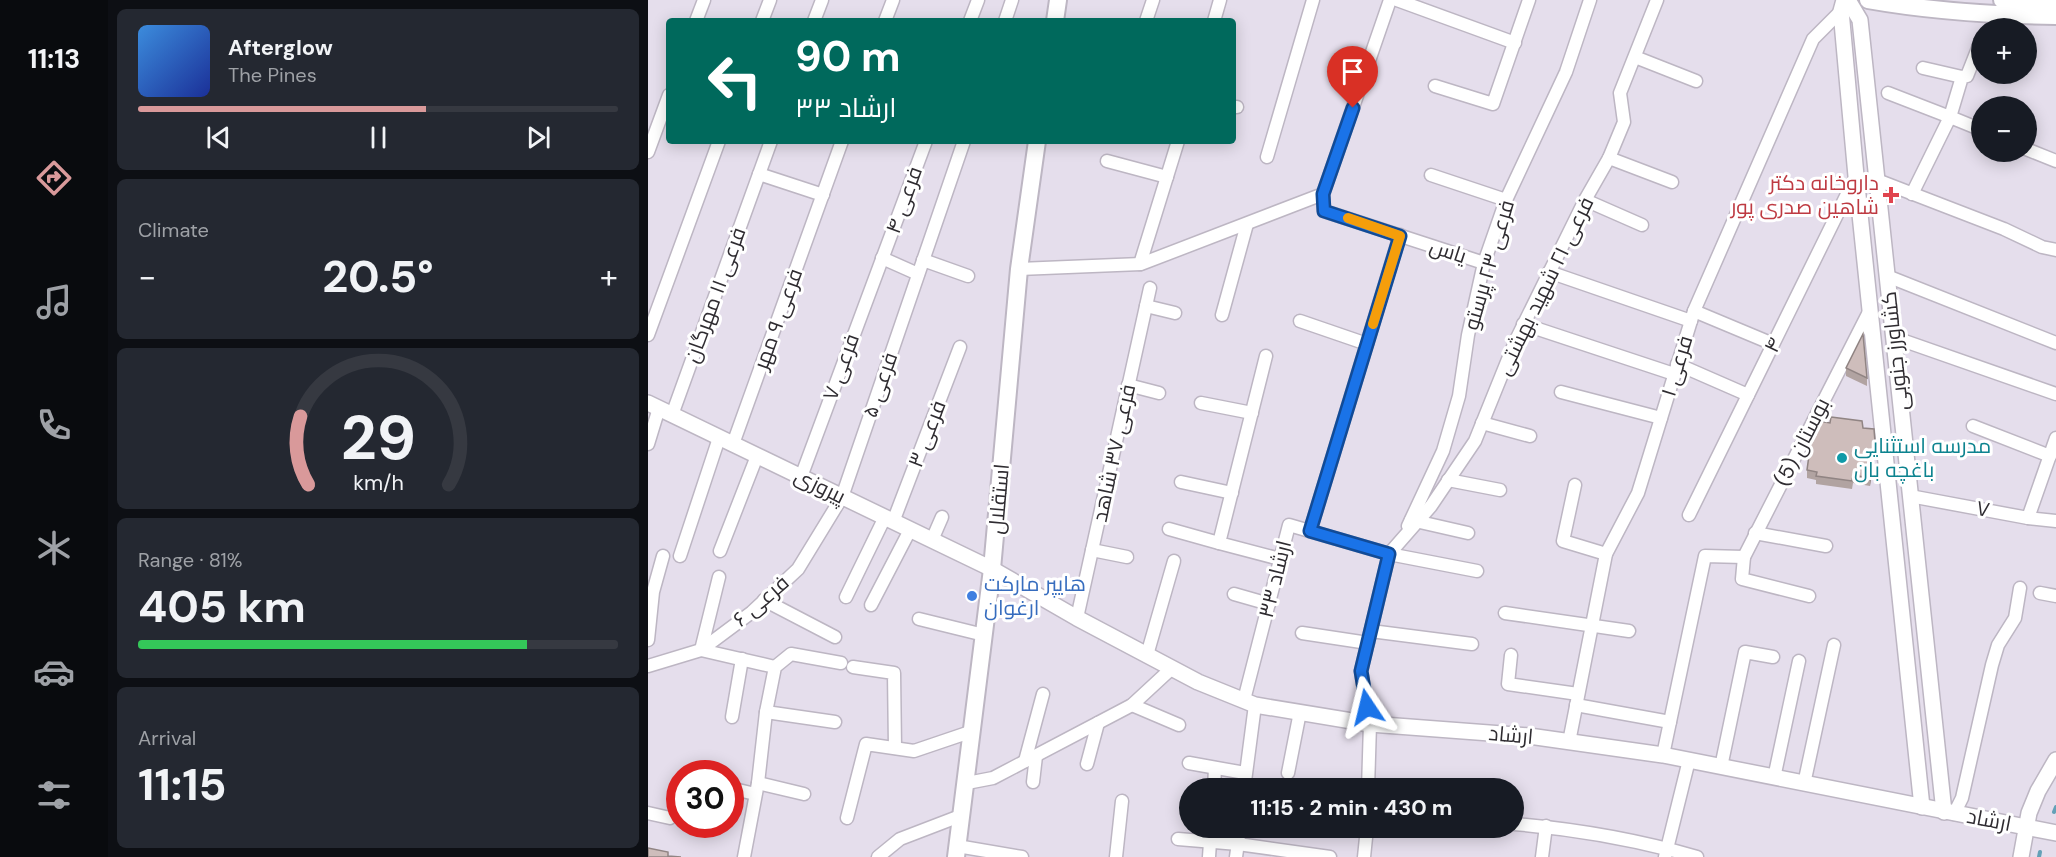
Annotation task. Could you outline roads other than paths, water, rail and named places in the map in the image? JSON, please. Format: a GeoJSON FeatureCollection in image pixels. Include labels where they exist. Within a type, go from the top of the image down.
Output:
{"type":"FeatureCollection","features":[{"type":"Feature","properties":{"kind":"main road"},"geometry":{"type":"LineString","coordinates":[[1055,18],[1058,0]]}},
{"type":"Feature","properties":{"kind":"main road"},"geometry":{"type":"LineString","coordinates":[[1868,0],[1911,8],[1986,7],[2056,16]]}},
{"type":"Feature","properties":{"kind":"main road"},"geometry":{"type":"LineString","coordinates":[[2002,0],[2056,3]]}},
{"type":"Feature","properties":{"kind":"main road","name":"استقلال"},"geometry":{"type":"LineString","coordinates":[[957,852],[993,569],[1019,269],[1037,144]]}},
{"type":"Feature","properties":{"kind":"street"},"geometry":{"type":"LineString","coordinates":[[697,18],[704,0]]}},
{"type":"Feature","properties":{"kind":"street"},"geometry":{"type":"LineString","coordinates":[[763,18],[770,0]]}},
{"type":"Feature","properties":{"kind":"street"},"geometry":{"type":"LineString","coordinates":[[815,18],[822,0]]}},
{"type":"Feature","properties":{"kind":"street"},"geometry":{"type":"LineString","coordinates":[[886,18],[893,0]]}},
{"type":"Feature","properties":{"kind":"street"},"geometry":{"type":"LineString","coordinates":[[971,18],[978,0]]}},
{"type":"Feature","properties":{"kind":"street"},"geometry":{"type":"LineString","coordinates":[[1006,18],[1012,0]]}},
{"type":"Feature","properties":{"kind":"street"},"geometry":{"type":"LineString","coordinates":[[1147,18],[1153,0]]}},
{"type":"Feature","properties":{"kind":"street"},"geometry":{"type":"LineString","coordinates":[[1215,18],[1220,0]]}},
{"type":"Feature","properties":{"kind":"street"},"geometry":{"type":"LineString","coordinates":[[1267,157],[1312,0]]}},
{"type":"Feature","properties":{"kind":"street"},"geometry":{"type":"LineString","coordinates":[[1019,269],[1140,264],[1323,194],[1390,0]]}},
{"type":"Feature","properties":{"kind":"street"},"geometry":{"type":"LineString","coordinates":[[1397,0],[1515,44]]}},
{"type":"Feature","properties":{"kind":"street"},"geometry":{"type":"LineString","coordinates":[[1435,86],[1492,104],[1529,0]]}},
{"type":"Feature","properties":{"kind":"street","name":"فرعی ۲۳ پرستو"},"geometry":{"type":"LineString","coordinates":[[1414,520],[1450,429],[1459,396],[1468,335],[1485,263],[1506,200],[1566,72],[1590,0]]}},
{"type":"Feature","properties":{"kind":"street","name":"فرعی ۲۱ شهید بهشتی"},"geometry":{"type":"LineString","coordinates":[[1389,554],[1414,520],[1431,506],[1475,441],[1523,324],[1585,200],[1609,158],[1624,122],[1620,93],[1657,0]]}},
{"type":"Feature","properties":{"kind":"street","name":"کشاورز جنوبی"},"geometry":{"type":"LineString","coordinates":[[1844,4],[1856,176],[1922,807]]}},
{"type":"Feature","properties":{"kind":"street","name":"کشاورز جنوبی"},"geometry":{"type":"LineString","coordinates":[[1844,4],[1860,20],[1910,496],[1949,813]]}},
{"type":"Feature","properties":{"kind":"street","name":"فرعی ۱"},"geometry":{"type":"LineString","coordinates":[[1569,742],[1606,554],[1638,493],[1693,316],[1813,39],[1844,4]]}},
{"type":"Feature","properties":{"kind":"street"},"geometry":{"type":"LineString","coordinates":[[1635,57],[1696,81]]}},
{"type":"Feature","properties":{"kind":"street"},"geometry":{"type":"LineString","coordinates":[[1923,68],[1962,77],[1967,76],[1971,66]]}},
{"type":"Feature","properties":{"kind":"street"},"geometry":{"type":"LineString","coordinates":[[1912,194],[1950,117],[1962,77]]}},
{"type":"Feature","properties":{"kind":"street"},"geometry":{"type":"LineString","coordinates":[[1888,93],[1971,126]]}},
{"type":"Feature","properties":{"kind":"street"},"geometry":{"type":"LineString","coordinates":[[648,152],[653,122],[666,100]]}},
{"type":"Feature","properties":{"kind":"street"},"geometry":{"type":"LineString","coordinates":[[648,335],[717,144]]}},
{"type":"Feature","properties":{"kind":"street","name":"فرعی ۱۱ مهرگان"},"geometry":{"type":"LineString","coordinates":[[648,444],[659,409],[770,144]]}},
{"type":"Feature","properties":{"kind":"street","name":"فرعی ۹ مهر"},"geometry":{"type":"LineString","coordinates":[[680,556],[841,144]]}},
{"type":"Feature","properties":{"kind":"street","name":"فرعی ۴"},"geometry":{"type":"LineString","coordinates":[[882,258],[925,144]]}},
{"type":"Feature","properties":{"kind":"street","name":"فرعی ۵"},"geometry":{"type":"LineString","coordinates":[[842,497],[963,144]]}},
{"type":"Feature","properties":{"kind":"street"},"geometry":{"type":"LineString","coordinates":[[1140,264],[1177,144]]}},
{"type":"Feature","properties":{"kind":"street"},"geometry":{"type":"LineString","coordinates":[[2037,153],[2056,161]]}},
{"type":"Feature","properties":{"kind":"street"},"geometry":{"type":"LineString","coordinates":[[1609,158],[1672,182]]}},
{"type":"Feature","properties":{"kind":"street"},"geometry":{"type":"LineString","coordinates":[[1107,161],[1167,177]]}},
{"type":"Feature","properties":{"kind":"street"},"geometry":{"type":"LineString","coordinates":[[759,174],[822,195]]}},
{"type":"Feature","properties":{"kind":"street"},"geometry":{"type":"LineString","coordinates":[[1431,175],[1506,200]]}},
{"type":"Feature","properties":{"kind":"street","name":"۴"},"geometry":{"type":"LineString","coordinates":[[1689,515],[1856,176]]}},
{"type":"Feature","properties":{"kind":"street"},"geometry":{"type":"LineString","coordinates":[[1876,180],[2004,229],[2042,247],[2056,250]]}},
{"type":"Feature","properties":{"kind":"street","name":"یاس"},"geometry":{"type":"LineString","coordinates":[[1323,194],[1324,211],[1485,263]]}},
{"type":"Feature","properties":{"kind":"street"},"geometry":{"type":"LineString","coordinates":[[1585,200],[1642,225]]}},
{"type":"Feature","properties":{"kind":"street"},"geometry":{"type":"LineString","coordinates":[[1222,315],[1247,224]]}},
{"type":"Feature","properties":{"kind":"street"},"geometry":{"type":"LineString","coordinates":[[1310,531],[1400,236]]}},
{"type":"Feature","properties":{"kind":"street"},"geometry":{"type":"LineString","coordinates":[[882,258],[918,274]]}},
{"type":"Feature","properties":{"kind":"street","name":"فرعی ۷"},"geometry":{"type":"LineString","coordinates":[[801,477],[882,258]]}},
{"type":"Feature","properties":{"kind":"street"},"geometry":{"type":"LineString","coordinates":[[923,260],[968,276]]}},
{"type":"Feature","properties":{"kind":"street"},"geometry":{"type":"LineString","coordinates":[[1549,272],[1693,316],[1773,344]]}},
{"type":"Feature","properties":{"kind":"street"},"geometry":{"type":"LineString","coordinates":[[1887,276],[2056,343]]}},
{"type":"Feature","properties":{"kind":"street","name":"فرعی ۳۷ شاهد"},"geometry":{"type":"LineString","coordinates":[[1077,618],[1150,288]]}},
{"type":"Feature","properties":{"kind":"street"},"geometry":{"type":"LineString","coordinates":[[1146,306],[1175,312]]}},
{"type":"Feature","properties":{"kind":"street","name":"بوستان (5)"},"geometry":{"type":"LineString","coordinates":[[1809,596],[1742,579],[1744,557],[1870,308]]}},
{"type":"Feature","properties":{"kind":"street"},"geometry":{"type":"LineString","coordinates":[[1300,321],[1367,344]]}},
{"type":"Feature","properties":{"kind":"street"},"geometry":{"type":"LineString","coordinates":[[1523,324],[1676,369],[1748,395]]}},
{"type":"Feature","properties":{"kind":"street"},"geometry":{"type":"LineString","coordinates":[[1893,337],[2056,394]]}},
{"type":"Feature","properties":{"kind":"street","name":"فرعی ۳"},"geometry":{"type":"LineString","coordinates":[[846,597],[889,519],[960,347]]}},
{"type":"Feature","properties":{"kind":"street"},"geometry":{"type":"LineString","coordinates":[[1219,543],[1266,356]]}},
{"type":"Feature","properties":{"kind":"street"},"geometry":{"type":"LineString","coordinates":[[1128,385],[1159,393]]}},
{"type":"Feature","properties":{"kind":"street"},"geometry":{"type":"LineString","coordinates":[[1561,392],[1661,418]]}},
{"type":"Feature","properties":{"kind":"street"},"geometry":{"type":"LineString","coordinates":[[1201,403],[1252,413]]}},
{"type":"Feature","properties":{"kind":"street","name":"پیروزی"},"geometry":{"type":"LineString","coordinates":[[659,409],[993,569]]}},
{"type":"Feature","properties":{"kind":"street"},"geometry":{"type":"LineString","coordinates":[[1881,421],[1902,417]]}},
{"type":"Feature","properties":{"kind":"street"},"geometry":{"type":"LineString","coordinates":[[1482,423],[1530,436]]}},
{"type":"Feature","properties":{"kind":"street"},"geometry":{"type":"LineString","coordinates":[[1973,426],[2050,456]]}},
{"type":"Feature","properties":{"kind":"street"},"geometry":{"type":"LineString","coordinates":[[2028,518],[2056,438]]}},
{"type":"Feature","properties":{"kind":"street"},"geometry":{"type":"LineString","coordinates":[[720,551],[757,456]]}},
{"type":"Feature","properties":{"kind":"street"},"geometry":{"type":"LineString","coordinates":[[1448,480],[1500,490]]}},
{"type":"Feature","properties":{"kind":"street"},"geometry":{"type":"LineString","coordinates":[[1181,482],[1232,493]]}},
{"type":"Feature","properties":{"kind":"street"},"geometry":{"type":"LineString","coordinates":[[1575,485],[1563,541],[1606,554]]}},
{"type":"Feature","properties":{"kind":"street","name":"۷"},"geometry":{"type":"LineString","coordinates":[[1910,496],[2056,521]]}},
{"type":"Feature","properties":{"kind":"street","name":"فرعی ۶"},"geometry":{"type":"LineString","coordinates":[[648,666],[701,650],[765,600],[798,569],[842,497]]}},
{"type":"Feature","properties":{"kind":"street"},"geometry":{"type":"LineString","coordinates":[[932,540],[942,517]]}},
{"type":"Feature","properties":{"kind":"street"},"geometry":{"type":"LineString","coordinates":[[1414,520],[1468,533]]}},
{"type":"Feature","properties":{"kind":"street","name":"ارشاد ۳۳"},"geometry":{"type":"LineString","coordinates":[[1245,778],[1250,703],[1269,604],[1289,525],[1389,554],[1477,571]]}},
{"type":"Feature","properties":{"kind":"street"},"geometry":{"type":"LineString","coordinates":[[1169,529],[1280,559]]}},
{"type":"Feature","properties":{"kind":"street"},"geometry":{"type":"LineString","coordinates":[[872,604],[910,530]]}},
{"type":"Feature","properties":{"kind":"street"},"geometry":{"type":"LineString","coordinates":[[1755,533],[1826,546]]}},
{"type":"Feature","properties":{"kind":"street"},"geometry":{"type":"LineString","coordinates":[[1092,550],[1127,557]]}},
{"type":"Feature","properties":{"kind":"street"},"geometry":{"type":"LineString","coordinates":[[1368,778],[1370,724],[1361,671],[1389,554]]}},
{"type":"Feature","properties":{"kind":"street"},"geometry":{"type":"LineString","coordinates":[[648,640],[653,592],[663,556]]}},
{"type":"Feature","properties":{"kind":"street"},"geometry":{"type":"LineString","coordinates":[[1662,755],[1706,556],[1744,557]]}},
{"type":"Feature","properties":{"kind":"street"},"geometry":{"type":"LineString","coordinates":[[1147,655],[1174,561]]}},
{"type":"Feature","properties":{"kind":"street","name":"ارشاد"},"geometry":{"type":"LineString","coordinates":[[993,569],[1077,618],[1198,682],[1250,703],[1370,724],[1529,736],[1662,755],[2056,833]]}},
{"type":"Feature","properties":{"kind":"street"},"geometry":{"type":"LineString","coordinates":[[718,577],[701,650],[775,667]]}},
{"type":"Feature","properties":{"kind":"street"},"geometry":{"type":"LineString","coordinates":[[1949,813],[1962,798],[1992,666],[1998,645],[2015,618],[2020,588]]}},
{"type":"Feature","properties":{"kind":"street"},"geometry":{"type":"LineString","coordinates":[[2040,593],[2056,596]]}},
{"type":"Feature","properties":{"kind":"street"},"geometry":{"type":"LineString","coordinates":[[1234,594],[1269,604]]}},
{"type":"Feature","properties":{"kind":"street"},"geometry":{"type":"LineString","coordinates":[[765,600],[835,637]]}},
{"type":"Feature","properties":{"kind":"street"},"geometry":{"type":"LineString","coordinates":[[1505,614],[1629,631]]}},
{"type":"Feature","properties":{"kind":"street"},"geometry":{"type":"LineString","coordinates":[[919,619],[984,635]]}},
{"type":"Feature","properties":{"kind":"street"},"geometry":{"type":"LineString","coordinates":[[1302,633],[1472,644]]}},
{"type":"Feature","properties":{"kind":"street"},"geometry":{"type":"LineString","coordinates":[[1804,784],[1834,645]]}},
{"type":"Feature","properties":{"kind":"street"},"geometry":{"type":"LineString","coordinates":[[1721,767],[1745,652],[1773,657]]}},
{"type":"Feature","properties":{"kind":"street"},"geometry":{"type":"LineString","coordinates":[[744,857],[775,667],[791,654],[894,673],[895,748]]}},
{"type":"Feature","properties":{"kind":"street"},"geometry":{"type":"LineString","coordinates":[[1511,655],[1508,684],[1670,722]]}},
{"type":"Feature","properties":{"kind":"street"},"geometry":{"type":"LineString","coordinates":[[732,717],[742,660]]}},
{"type":"Feature","properties":{"kind":"street"},"geometry":{"type":"LineString","coordinates":[[1774,778],[1799,661]]}},
{"type":"Feature","properties":{"kind":"street"},"geometry":{"type":"LineString","coordinates":[[967,783],[993,778],[1132,705],[1172,668]]}},
{"type":"Feature","properties":{"kind":"street"},"geometry":{"type":"LineString","coordinates":[[1033,782],[1031,758],[1043,694]]}},
{"type":"Feature","properties":{"kind":"street"},"geometry":{"type":"LineString","coordinates":[[1132,705],[1179,725]]}},
{"type":"Feature","properties":{"kind":"street"},"geometry":{"type":"LineString","coordinates":[[766,712],[835,722]]}},
{"type":"Feature","properties":{"kind":"street"},"geometry":{"type":"LineString","coordinates":[[1288,773],[1299,712]]}},
{"type":"Feature","properties":{"kind":"street"},"geometry":{"type":"LineString","coordinates":[[1086,764],[1098,723]]}},
{"type":"Feature","properties":{"kind":"street"},"geometry":{"type":"LineString","coordinates":[[847,818],[866,744],[914,751],[973,730]]}},
{"type":"Feature","properties":{"kind":"street"},"geometry":{"type":"LineString","coordinates":[[1666,853],[1689,760]]}},
{"type":"Feature","properties":{"kind":"street"},"geometry":{"type":"LineString","coordinates":[[2021,857],[2029,813],[2038,791],[2056,760]]}},
{"type":"Feature","properties":{"kind":"street"},"geometry":{"type":"LineString","coordinates":[[1189,763],[1245,773]]}},
{"type":"Feature","properties":{"kind":"street"},"geometry":{"type":"LineString","coordinates":[[1215,768],[1215,778]]}},
{"type":"Feature","properties":{"kind":"street"},"geometry":{"type":"LineString","coordinates":[[744,788],[804,794]]}},
{"type":"Feature","properties":{"kind":"street"},"geometry":{"type":"LineString","coordinates":[[1116,857],[1122,801]]}},
{"type":"Feature","properties":{"kind":"street"},"geometry":{"type":"LineString","coordinates":[[648,813],[666,817]]}},
{"type":"Feature","properties":{"kind":"street"},"geometry":{"type":"LineString","coordinates":[[878,857],[900,839],[960,816]]}},
{"type":"Feature","properties":{"kind":"street"},"geometry":{"type":"LineString","coordinates":[[1524,825],[1546,826],[1666,853],[1697,857]]}},
{"type":"Feature","properties":{"kind":"street"},"geometry":{"type":"LineString","coordinates":[[1542,857],[1546,826]]}},
{"type":"Feature","properties":{"kind":"street"},"geometry":{"type":"LineString","coordinates":[[1209,857],[1210,838]]}},
{"type":"Feature","properties":{"kind":"street"},"geometry":{"type":"LineString","coordinates":[[1236,857],[1239,838]]}},
{"type":"Feature","properties":{"kind":"street"},"geometry":{"type":"LineString","coordinates":[[1365,857],[1366,838]]}},
{"type":"Feature","properties":{"kind":"street"},"geometry":{"type":"LineString","coordinates":[[1178,839],[1238,844],[1330,857]]}},
{"type":"Feature","properties":{"kind":"street"},"geometry":{"type":"LineString","coordinates":[[957,852],[1022,857]]}},
{"type":"Feature","properties":{"kind":"waterway"},"geometry":{"type":"LineString","coordinates":[[2054,812],[2056,807]]}},
{"type":"Feature","properties":{"kind":"waterway"},"geometry":{"type":"LineString","coordinates":[[2039,857],[2040,852]]}},
{"type":"Feature","properties":{"kind":"place","name":"داروخانه دکتر شاهین صدری پور"},"geometry":{"type":"Point","coordinates":[1891,195]}},
{"type":"Feature","properties":{"kind":"place","name":"مدرسه استثنایی باغچه بان"},"geometry":{"type":"Point","coordinates":[1842,458]}},
{"type":"Feature","properties":{"kind":"place","name":"هایپر مارکت ارغوان"},"geometry":{"type":"Point","coordinates":[972,596]}}]}
